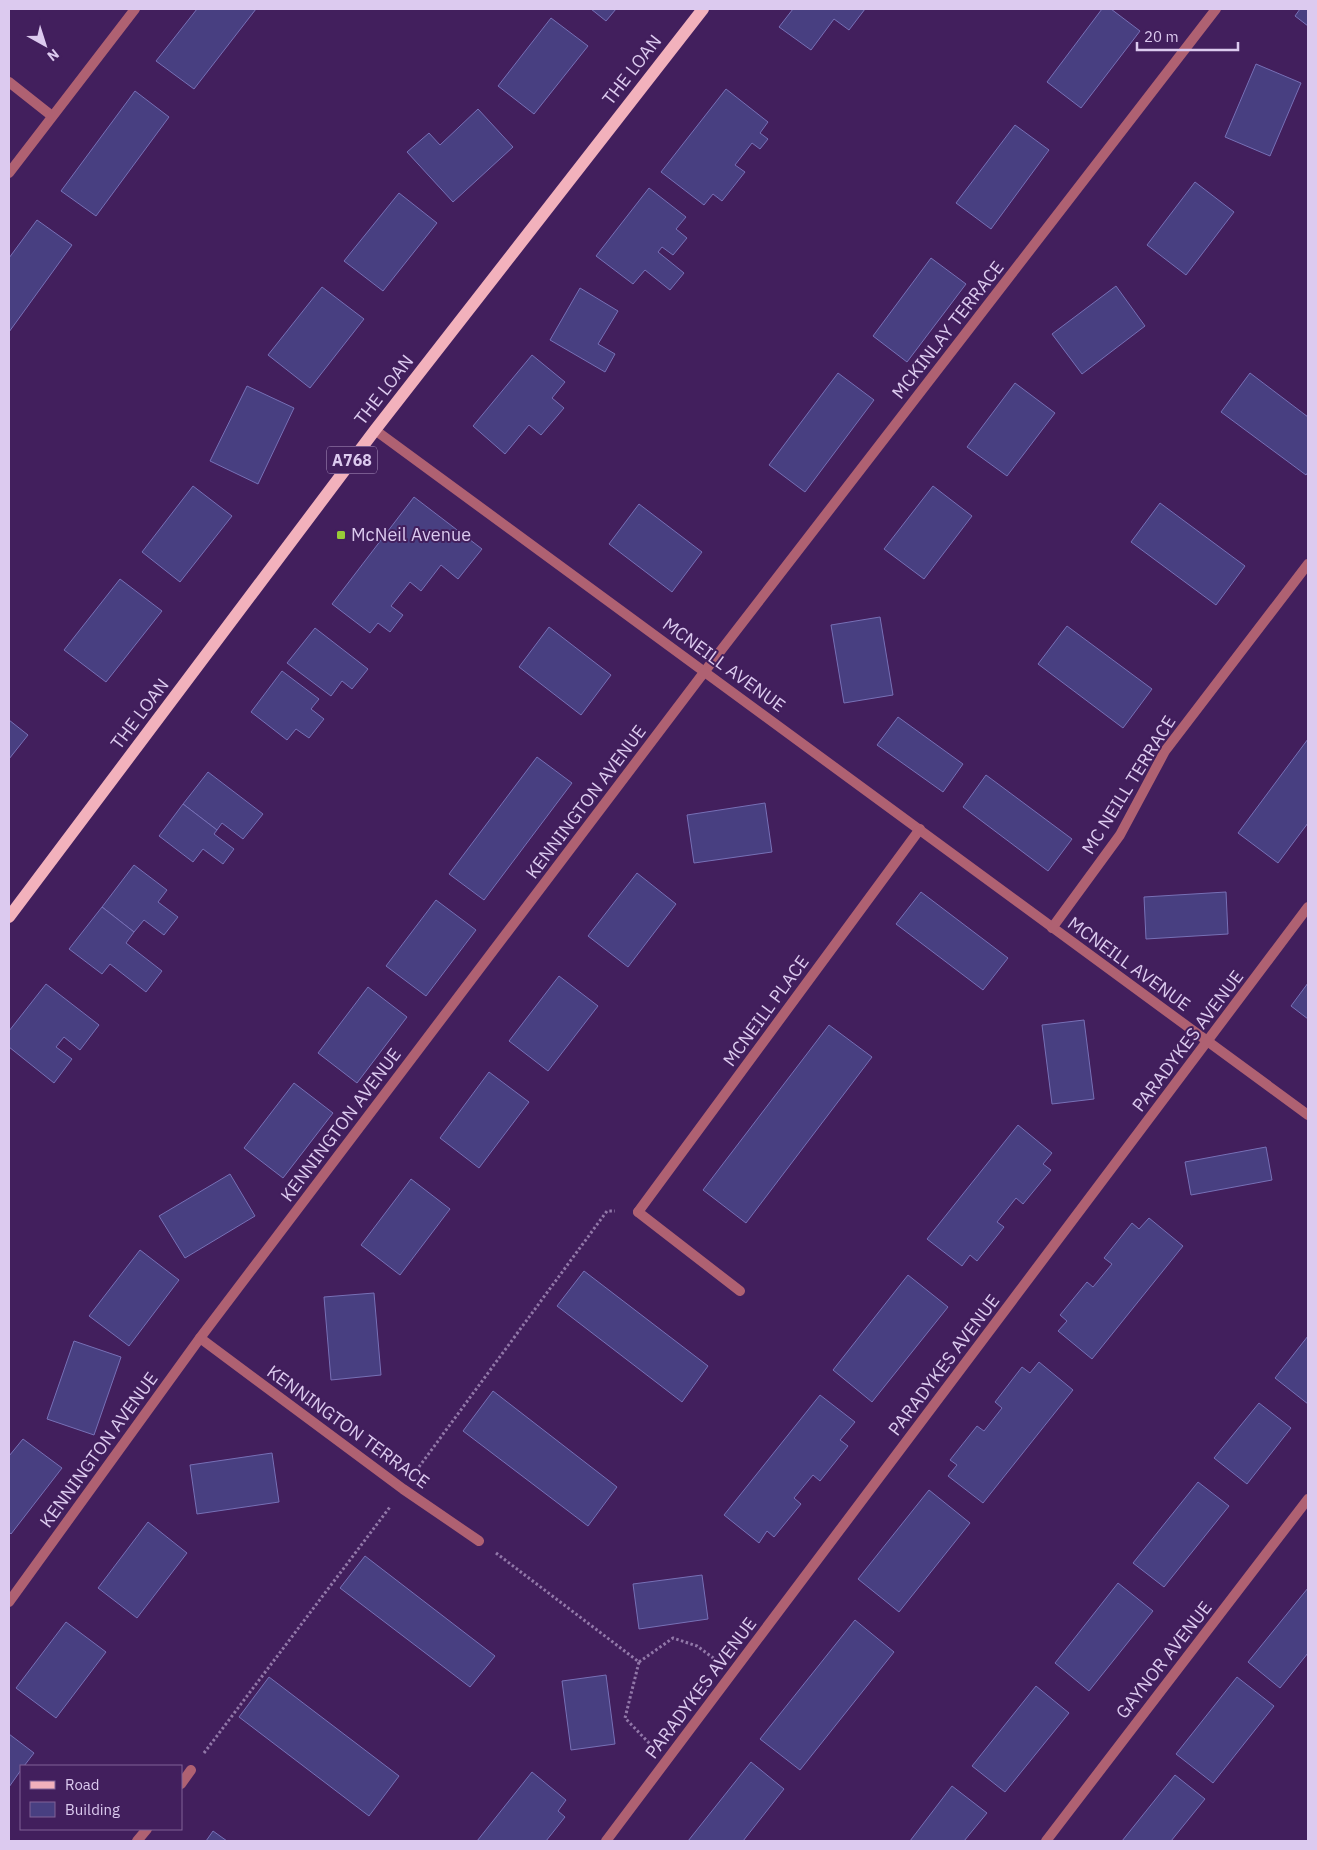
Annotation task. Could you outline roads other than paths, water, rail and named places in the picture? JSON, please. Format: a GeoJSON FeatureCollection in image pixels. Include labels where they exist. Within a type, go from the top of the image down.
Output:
{"type":"FeatureCollection","features":[{"type":"Feature","properties":{"kind":"main road","name":"THE LOAN"},"geometry":{"type":"LineString","coordinates":[[9,917],[375,430],[702,9]]}},
{"type":"Feature","properties":{"kind":"street"},"geometry":{"type":"LineString","coordinates":[[9,173],[135,9]]}},
{"type":"Feature","properties":{"kind":"street","name":"MCKINLAY TERRACE"},"geometry":{"type":"LineString","coordinates":[[705,671],[1216,9]]}},
{"type":"Feature","properties":{"kind":"street"},"geometry":{"type":"LineString","coordinates":[[9,82],[52,116]]}},
{"type":"Feature","properties":{"kind":"street","name":"MCNEILL AVENUE"},"geometry":{"type":"LineString","coordinates":[[375,430],[1308,1115]]}},
{"type":"Feature","properties":{"kind":"street","name":"MC NEILL TERRACE"},"geometry":{"type":"LineString","coordinates":[[1052,928],[1120,835],[1165,751],[1308,564]]}},
{"type":"Feature","properties":{"kind":"street","name":"KENNINGTON AVENUE"},"geometry":{"type":"LineString","coordinates":[[9,1602],[200,1338],[705,671]]}},
{"type":"Feature","properties":{"kind":"street","name":"MCNEILL PLACE"},"geometry":{"type":"LineString","coordinates":[[740,1291],[638,1212],[920,830]]}},
{"type":"Feature","properties":{"kind":"street","name":"PARADYKES AVENUE"},"geometry":{"type":"LineString","coordinates":[[606,1841],[1308,907]]}},
{"type":"Feature","properties":{"kind":"street","name":"KENNINGTON TERRACE"},"geometry":{"type":"LineString","coordinates":[[200,1338],[403,1489],[479,1541]]}},
{"type":"Feature","properties":{"kind":"street","name":"GAYNOR AVENUE"},"geometry":{"type":"LineString","coordinates":[[1046,1841],[1308,1500]]}},
{"type":"Feature","properties":{"kind":"street"},"geometry":{"type":"LineString","coordinates":[[182,1783],[191,1770]]}},
{"type":"Feature","properties":{"kind":"street"},"geometry":{"type":"LineString","coordinates":[[137,1841],[146,1830]]}},
{"type":"Feature","properties":{"kind":"place","name":"McNeil Avenue"},"geometry":{"type":"Point","coordinates":[341,535]}}]}
